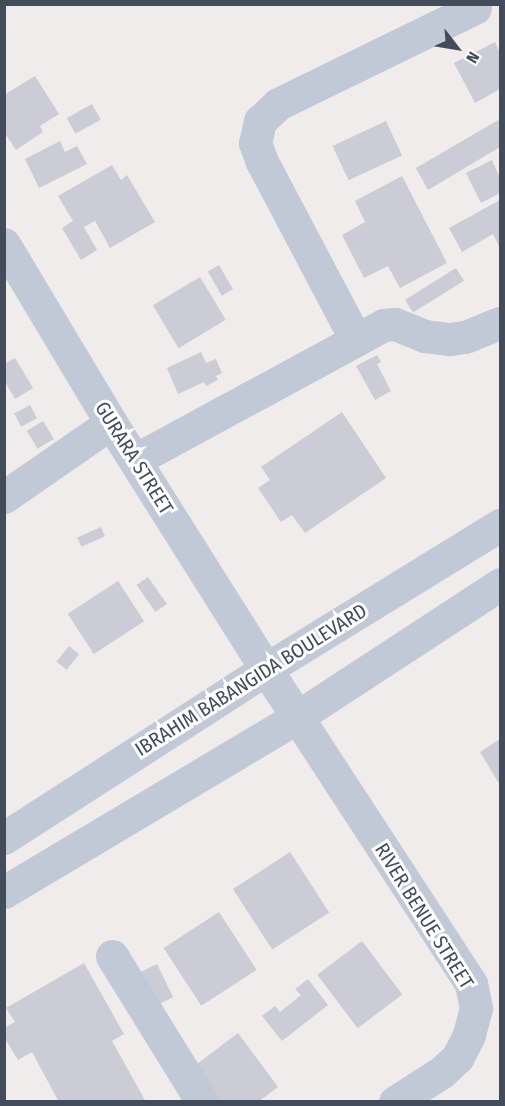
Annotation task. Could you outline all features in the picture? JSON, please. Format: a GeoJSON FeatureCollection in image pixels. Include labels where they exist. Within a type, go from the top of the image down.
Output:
{"type":"FeatureCollection","features":[{"type":"Feature","properties":{"kind":"street"},"geometry":{"type":"LineString","coordinates":[[356,340],[262,162],[255,143],[260,120],[278,104],[475,8]]}},
{"type":"Feature","properties":{"kind":"street","name":"GURARA STREET"},"geometry":{"type":"LineString","coordinates":[[4,244],[111,423],[297,717]]}},
{"type":"Feature","properties":{"kind":"street"},"geometry":{"type":"LineString","coordinates":[[135,460],[384,325],[395,324],[424,336],[450,339],[465,337],[501,323]]}},
{"type":"Feature","properties":{"kind":"street"},"geometry":{"type":"LineString","coordinates":[[4,497],[111,423]]}},
{"type":"Feature","properties":{"kind":"street","name":"IBRAHIM BABANGIDA BOULEVARD"},"geometry":{"type":"LineString","coordinates":[[4,838],[266,669],[501,525]]}},
{"type":"Feature","properties":{"kind":"street"},"geometry":{"type":"LineString","coordinates":[[4,892],[297,717],[501,584]]}},
{"type":"Feature","properties":{"kind":"street","name":"RIVER BENUE STREET"},"geometry":{"type":"LineString","coordinates":[[297,717],[471,984],[476,1008],[469,1035],[458,1057],[442,1072],[395,1101]]}},
{"type":"Feature","properties":{"kind":"street"},"geometry":{"type":"LineString","coordinates":[[112,956],[202,1101]]}},
{"type":"Feature","properties":{"kind":"building"},"geometry":{"type":"Polygon","coordinates":[[[495,42],[500,53],[500,89],[475,103],[454,63],[495,42]]]}},
{"type":"Feature","properties":{"kind":"building"},"geometry":{"type":"Polygon","coordinates":[[[35,76],[59,114],[40,126],[43,132],[16,150],[4,132],[4,95],[35,76]]]}},
{"type":"Feature","properties":{"kind":"building"},"geometry":{"type":"Polygon","coordinates":[[[92,104],[101,120],[75,134],[67,118],[92,104]]]}},
{"type":"Feature","properties":{"kind":"building"},"geometry":{"type":"Polygon","coordinates":[[[500,119],[500,147],[428,190],[416,168],[500,119]]]}},
{"type":"Feature","properties":{"kind":"building"},"geometry":{"type":"Polygon","coordinates":[[[386,121],[402,155],[349,180],[333,146],[386,121]]]}},
{"type":"Feature","properties":{"kind":"building"},"geometry":{"type":"Polygon","coordinates":[[[60,141],[65,152],[77,146],[87,164],[39,188],[25,159],[60,141]]]}},
{"type":"Feature","properties":{"kind":"building"},"geometry":{"type":"Polygon","coordinates":[[[492,160],[500,178],[500,193],[481,203],[466,173],[492,160]]]}},
{"type":"Feature","properties":{"kind":"building"},"geometry":{"type":"Polygon","coordinates":[[[112,165],[121,180],[127,175],[155,222],[110,248],[95,221],[84,227],[97,250],[81,260],[62,228],[73,221],[58,196],[112,165]]]}},
{"type":"Feature","properties":{"kind":"building"},"geometry":{"type":"Polygon","coordinates":[[[402,176],[447,263],[400,288],[388,266],[364,278],[342,235],[365,222],[355,201],[402,176]]]}},
{"type":"Feature","properties":{"kind":"building"},"geometry":{"type":"Polygon","coordinates":[[[500,200],[500,248],[493,234],[462,252],[449,228],[500,200]]]}},
{"type":"Feature","properties":{"kind":"building"},"geometry":{"type":"Polygon","coordinates":[[[219,265],[233,289],[222,296],[208,272],[219,265]]]}},
{"type":"Feature","properties":{"kind":"building"},"geometry":{"type":"Polygon","coordinates":[[[456,268],[464,281],[413,313],[405,300],[456,268]]]}},
{"type":"Feature","properties":{"kind":"building"},"geometry":{"type":"Polygon","coordinates":[[[200,277],[226,320],[179,348],[153,305],[200,277]]]}},
{"type":"Feature","properties":{"kind":"building"},"geometry":{"type":"Polygon","coordinates":[[[201,352],[206,363],[216,359],[222,373],[216,376],[218,380],[206,386],[204,382],[178,394],[167,368],[201,352]]]}},
{"type":"Feature","properties":{"kind":"building"},"geometry":{"type":"Polygon","coordinates":[[[377,355],[381,362],[377,364],[391,391],[375,400],[356,366],[377,355]]]}},
{"type":"Feature","properties":{"kind":"building"},"geometry":{"type":"Polygon","coordinates":[[[15,358],[33,388],[15,399],[4,380],[4,364],[15,358]]]}},
{"type":"Feature","properties":{"kind":"building"},"geometry":{"type":"Polygon","coordinates":[[[30,405],[37,418],[21,427],[14,413],[30,405]]]}},
{"type":"Feature","properties":{"kind":"building"},"geometry":{"type":"Polygon","coordinates":[[[342,412],[386,478],[305,533],[292,515],[281,522],[258,488],[270,480],[261,467],[342,412]]]}},
{"type":"Feature","properties":{"kind":"building"},"geometry":{"type":"Polygon","coordinates":[[[43,421],[54,439],[38,449],[27,431],[43,421]]]}},
{"type":"Feature","properties":{"kind":"building"},"geometry":{"type":"Polygon","coordinates":[[[101,527],[105,536],[81,547],[77,538],[101,527]]]}},
{"type":"Feature","properties":{"kind":"building"},"geometry":{"type":"Polygon","coordinates":[[[148,577],[167,604],[155,612],[137,585],[148,577]]]}},
{"type":"Feature","properties":{"kind":"building"},"geometry":{"type":"Polygon","coordinates":[[[118,581],[144,621],[94,654],[68,614],[118,581]]]}},
{"type":"Feature","properties":{"kind":"building"},"geometry":{"type":"Polygon","coordinates":[[[69,646],[79,654],[67,670],[56,662],[69,646]]]}},
{"type":"Feature","properties":{"kind":"building"},"geometry":{"type":"Polygon","coordinates":[[[500,739],[500,785],[480,752],[500,739]]]}},
{"type":"Feature","properties":{"kind":"building"},"geometry":{"type":"Polygon","coordinates":[[[290,852],[329,912],[272,949],[233,889],[290,852]]]}},
{"type":"Feature","properties":{"kind":"building"},"geometry":{"type":"Polygon","coordinates":[[[219,912],[257,970],[201,1006],[164,948],[219,912]]]}},
{"type":"Feature","properties":{"kind":"building"},"geometry":{"type":"Polygon","coordinates":[[[362,941],[402,995],[358,1028],[317,975],[362,941]]]}},
{"type":"Feature","properties":{"kind":"building"},"geometry":{"type":"Polygon","coordinates":[[[84,963],[124,1034],[112,1041],[146,1102],[59,1102],[32,1052],[18,1060],[4,1037],[4,1028],[15,1022],[6,1008],[84,963]]]}},
{"type":"Feature","properties":{"kind":"building"},"geometry":{"type":"Polygon","coordinates":[[[157,964],[173,997],[153,1007],[136,974],[157,964]]]}},
{"type":"Feature","properties":{"kind":"building"},"geometry":{"type":"Polygon","coordinates":[[[308,979],[328,1005],[282,1041],[262,1016],[275,1006],[280,1012],[301,995],[295,989],[308,979]]]}},
{"type":"Feature","properties":{"kind":"building"},"geometry":{"type":"Polygon","coordinates":[[[238,1033],[278,1087],[258,1102],[219,1102],[193,1067],[238,1033]]]}}]}
